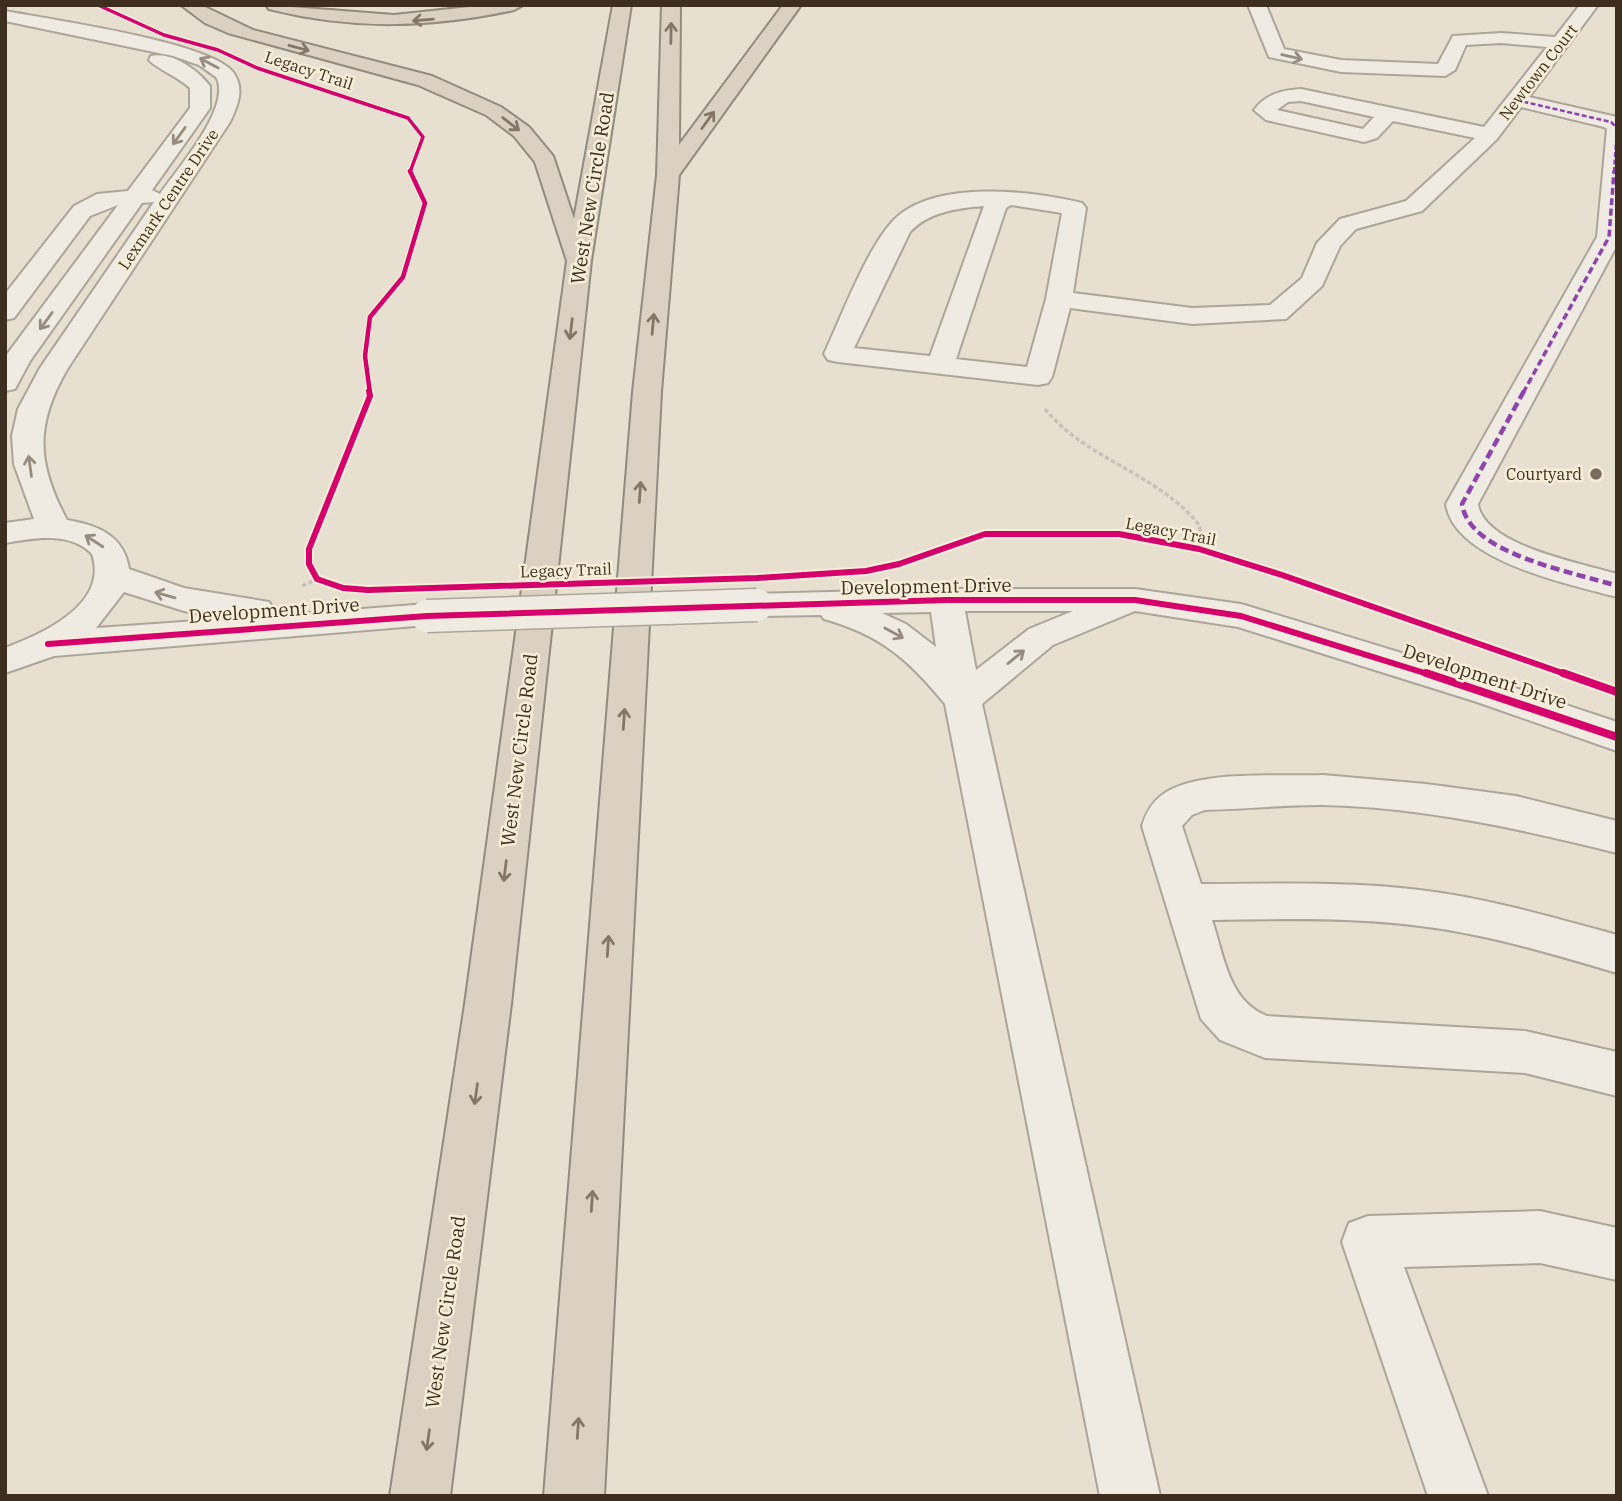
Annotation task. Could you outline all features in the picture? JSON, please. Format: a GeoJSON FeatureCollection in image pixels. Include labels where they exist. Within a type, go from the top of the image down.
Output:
{"type":"FeatureCollection","features":[{"type":"Feature","properties":{"kind":"highway"},"geometry":{"type":"LineString","coordinates":[[190,5],[232,28],[422,81],[488,106],[522,132],[541,155],[553,177],[559,209],[579,261]]}},
{"type":"Feature","properties":{"kind":"highway"},"geometry":{"type":"LineString","coordinates":[[275,5],[308,14],[368,21],[449,17],[514,5]]}},
{"type":"Feature","properties":{"kind":"highway","name":"West New Circle Road"},"geometry":{"type":"LineString","coordinates":[[420,1496],[488,1004],[579,261],[622,5]]}},
{"type":"Feature","properties":{"kind":"highway"},"geometry":{"type":"LineString","coordinates":[[574,1496],[647,392],[668,175],[671,5]]}},
{"type":"Feature","properties":{"kind":"highway"},"geometry":{"type":"LineString","coordinates":[[668,175],[792,5]]}},
{"type":"Feature","properties":{"kind":"street"},"geometry":{"type":"LineString","coordinates":[[1257,5],[1276,53],[1294,59],[1341,66],[1445,70],[1459,40],[1501,38],[1560,43]]}},
{"type":"Feature","properties":{"kind":"street"},"geometry":{"type":"LineString","coordinates":[[1564,6],[1589,6]]}},
{"type":"Feature","properties":{"kind":"street","name":"Newtown Court"},"geometry":{"type":"LineString","coordinates":[[1059,299],[1192,316],[1277,313],[1313,281],[1329,243],[1348,224],[1414,206],[1488,137],[1589,6]]}},
{"type":"Feature","properties":{"kind":"street","name":"Lexmark Centre Drive"},"geometry":{"type":"LineString","coordinates":[[5,16],[201,58],[221,69],[231,82],[231,101],[46,384],[29,421],[28,451],[32,479],[55,528]]}},
{"type":"Feature","properties":{"kind":"street","name":"Lexmark Centre Drive"},"geometry":{"type":"LineString","coordinates":[[5,29],[156,60],[181,69],[200,86],[200,108],[17,360],[5,383]]}},
{"type":"Feature","properties":{"kind":"street"},"geometry":{"type":"LineString","coordinates":[[1388,113],[1370,134],[1364,136],[1273,117],[1264,110],[1283,96],[1292,94],[1388,113],[1488,137]]}},
{"type":"Feature","properties":{"kind":"street"},"geometry":{"type":"LineString","coordinates":[[1517,100],[1615,118],[1613,238],[1462,504],[1463,514],[1471,527],[1492,542],[1617,586]]}},
{"type":"Feature","properties":{"kind":"street"},"geometry":{"type":"LineString","coordinates":[[5,312],[82,211],[105,199],[170,196]]}},
{"type":"Feature","properties":{"kind":"street"},"geometry":{"type":"LineString","coordinates":[[940,366],[996,205],[1007,198]]}},
{"type":"Feature","properties":{"kind":"street"},"geometry":{"type":"LineString","coordinates":[[1007,198],[1074,208],[1059,299],[1038,377],[838,354],[875,273],[905,221],[964,199],[1007,198]]}},
{"type":"Feature","properties":{"kind":"street"},"geometry":{"type":"LineString","coordinates":[[5,533],[55,528],[81,533],[100,542],[111,557],[114,575],[104,599],[81,623],[48,645],[5,661]]}},
{"type":"Feature","properties":{"kind":"street","name":"Development Drive"},"geometry":{"type":"LineString","coordinates":[[114,575],[163,596],[228,609],[427,615]]}},
{"type":"Feature","properties":{"kind":"street"},"geometry":{"type":"LineString","coordinates":[[946,600],[963,700],[1130,1496]]}},
{"type":"Feature","properties":{"kind":"street","name":"Development Drive"},"geometry":{"type":"LineString","coordinates":[[48,645],[427,615],[946,600],[1135,600],[1241,616],[1490,693],[1617,737]]}},
{"type":"Feature","properties":{"kind":"street"},"geometry":{"type":"LineString","coordinates":[[963,700],[1041,637],[1135,600]]}},
{"type":"Feature","properties":{"kind":"street"},"geometry":{"type":"LineString","coordinates":[[757,605],[836,611],[865,618],[898,634],[922,652],[963,700]]}},
{"type":"Feature","properties":{"kind":"street"},"geometry":{"type":"LineString","coordinates":[[1617,837],[1516,812],[1426,799],[1323,790],[1203,795],[1178,804],[1165,816],[1162,826],[1217,1005],[1236,1026],[1265,1037],[1525,1052],[1617,1074]]}},
{"type":"Feature","properties":{"kind":"street"},"geometry":{"type":"LineString","coordinates":[[1185,902],[1345,901],[1421,908],[1529,930],[1617,954]]}},
{"type":"Feature","properties":{"kind":"street"},"geometry":{"type":"LineString","coordinates":[[1458,1496],[1368,1242],[1540,1237],[1617,1254]]}},
{"type":"Feature","properties":{"kind":"path"},"geometry":{"type":"LineString","coordinates":[[1038,377],[1039,398],[1055,424],[1074,441],[1172,495],[1200,526],[1199,549]]}},
{"type":"Feature","properties":{"kind":"path"},"geometry":{"type":"LineString","coordinates":[[313,572],[317,579],[330,583]]}},
{"type":"Feature","properties":{"kind":"marked path"},"geometry":{"type":"LineString","coordinates":[[1516,100],[1611,122],[1617,128]]}},
{"type":"Feature","properties":{"kind":"marked path"},"geometry":{"type":"LineString","coordinates":[[1617,129],[1609,237],[1462,504],[1471,527],[1505,549],[1617,586]]}},
{"type":"Feature","properties":{"kind":"cycle path","name":"Legacy Trail"},"geometry":{"type":"LineString","coordinates":[[98,5],[164,35],[218,50],[257,68],[408,118],[423,137],[410,172],[425,203],[403,277],[370,317],[365,356],[370,396],[309,549],[309,564],[317,579],[343,588],[368,590],[757,578],[866,571],[899,564],[985,534],[1119,534],[1199,549],[1282,575],[1617,692]]}},
{"type":"Feature","properties":{"kind":"cycle path"},"geometry":{"type":"LineString","coordinates":[[48,644],[427,616],[946,600],[1135,600],[1241,616],[1490,693],[1617,737]]}},
{"type":"Feature","properties":{"kind":"place","name":"Courtyard"},"geometry":{"type":"Point","coordinates":[1596,474]}}]}
